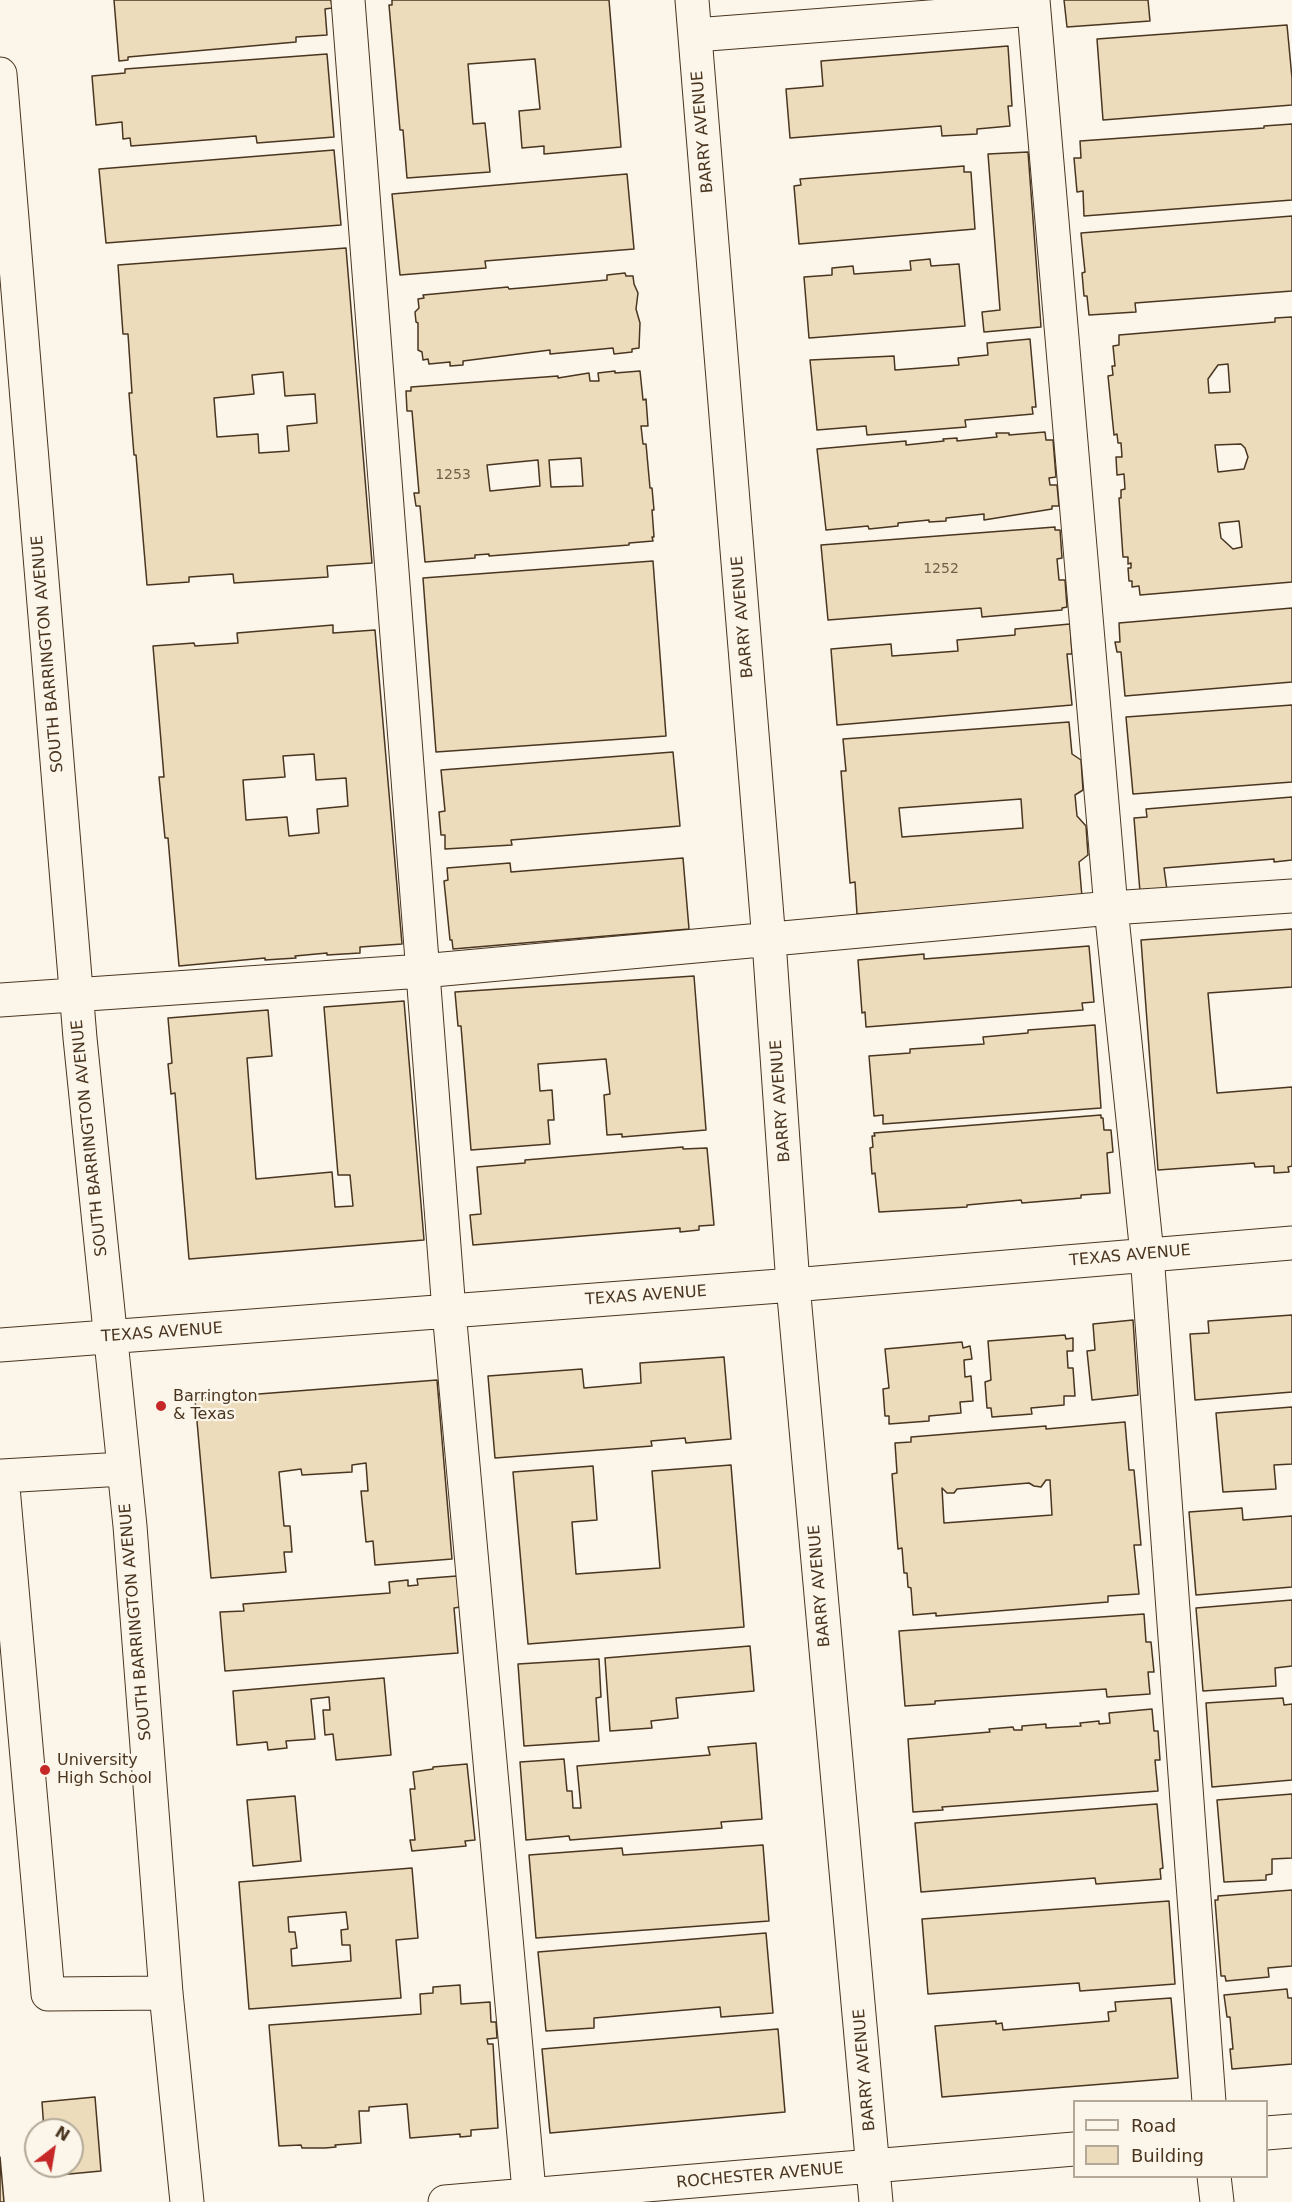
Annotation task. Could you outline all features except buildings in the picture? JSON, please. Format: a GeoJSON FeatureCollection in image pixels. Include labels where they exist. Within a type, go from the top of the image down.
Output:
{"type":"FeatureCollection","features":[{"type":"Feature","properties":{"kind":"street"},"geometry":{"type":"LineString","coordinates":[[348,0],[422,971],[529,2199]]}},
{"type":"Feature","properties":{"kind":"street","name":"BARRY AVENUE"},"geometry":{"type":"LineString","coordinates":[[692,0],[770,941],[793,1285],[876,2202]]}},
{"type":"Feature","properties":{"kind":"street"},"geometry":{"type":"LineString","coordinates":[[695,35],[1033,4],[1111,908],[1147,1254],[1209,2100]]}},
{"type":"Feature","properties":{"kind":"street","name":"SOUTH BARRINGTON AVENUE"},"geometry":{"type":"LineString","coordinates":[[0,74],[4,171],[76,994],[109,1337],[130,1526],[166,1993],[187,2202]]}},
{"type":"Feature","properties":{"kind":"street"},"geometry":{"type":"LineString","coordinates":[[0,1000],[422,971],[770,941],[1111,908],[1292,896]]}},
{"type":"Feature","properties":{"kind":"street","name":"TEXAS AVENUE"},"geometry":{"type":"LineString","coordinates":[[0,1345],[793,1285],[1292,1243]]}},
{"type":"Feature","properties":{"kind":"street"},"geometry":{"type":"LineString","coordinates":[[123,1469],[2,1476],[48,1994],[166,1993]]}},
{"type":"Feature","properties":{"kind":"street"},"geometry":{"type":"LineString","coordinates":[[1268,2133],[1292,2131]]}},
{"type":"Feature","properties":{"kind":"street","name":"ROCHESTER AVENUE"},"geometry":{"type":"LineString","coordinates":[[445,2202],[529,2199],[1073,2149]]}},
{"type":"Feature","properties":{"kind":"street"},"geometry":{"type":"LineString","coordinates":[[1214,2178],[1217,2202]]}},
{"type":"Feature","properties":{"kind":"place","name":"Barrington & Texas"},"geometry":{"type":"Point","coordinates":[161,1406]}},
{"type":"Feature","properties":{"kind":"place","name":"University High School"},"geometry":{"type":"Point","coordinates":[45,1770]}}]}
